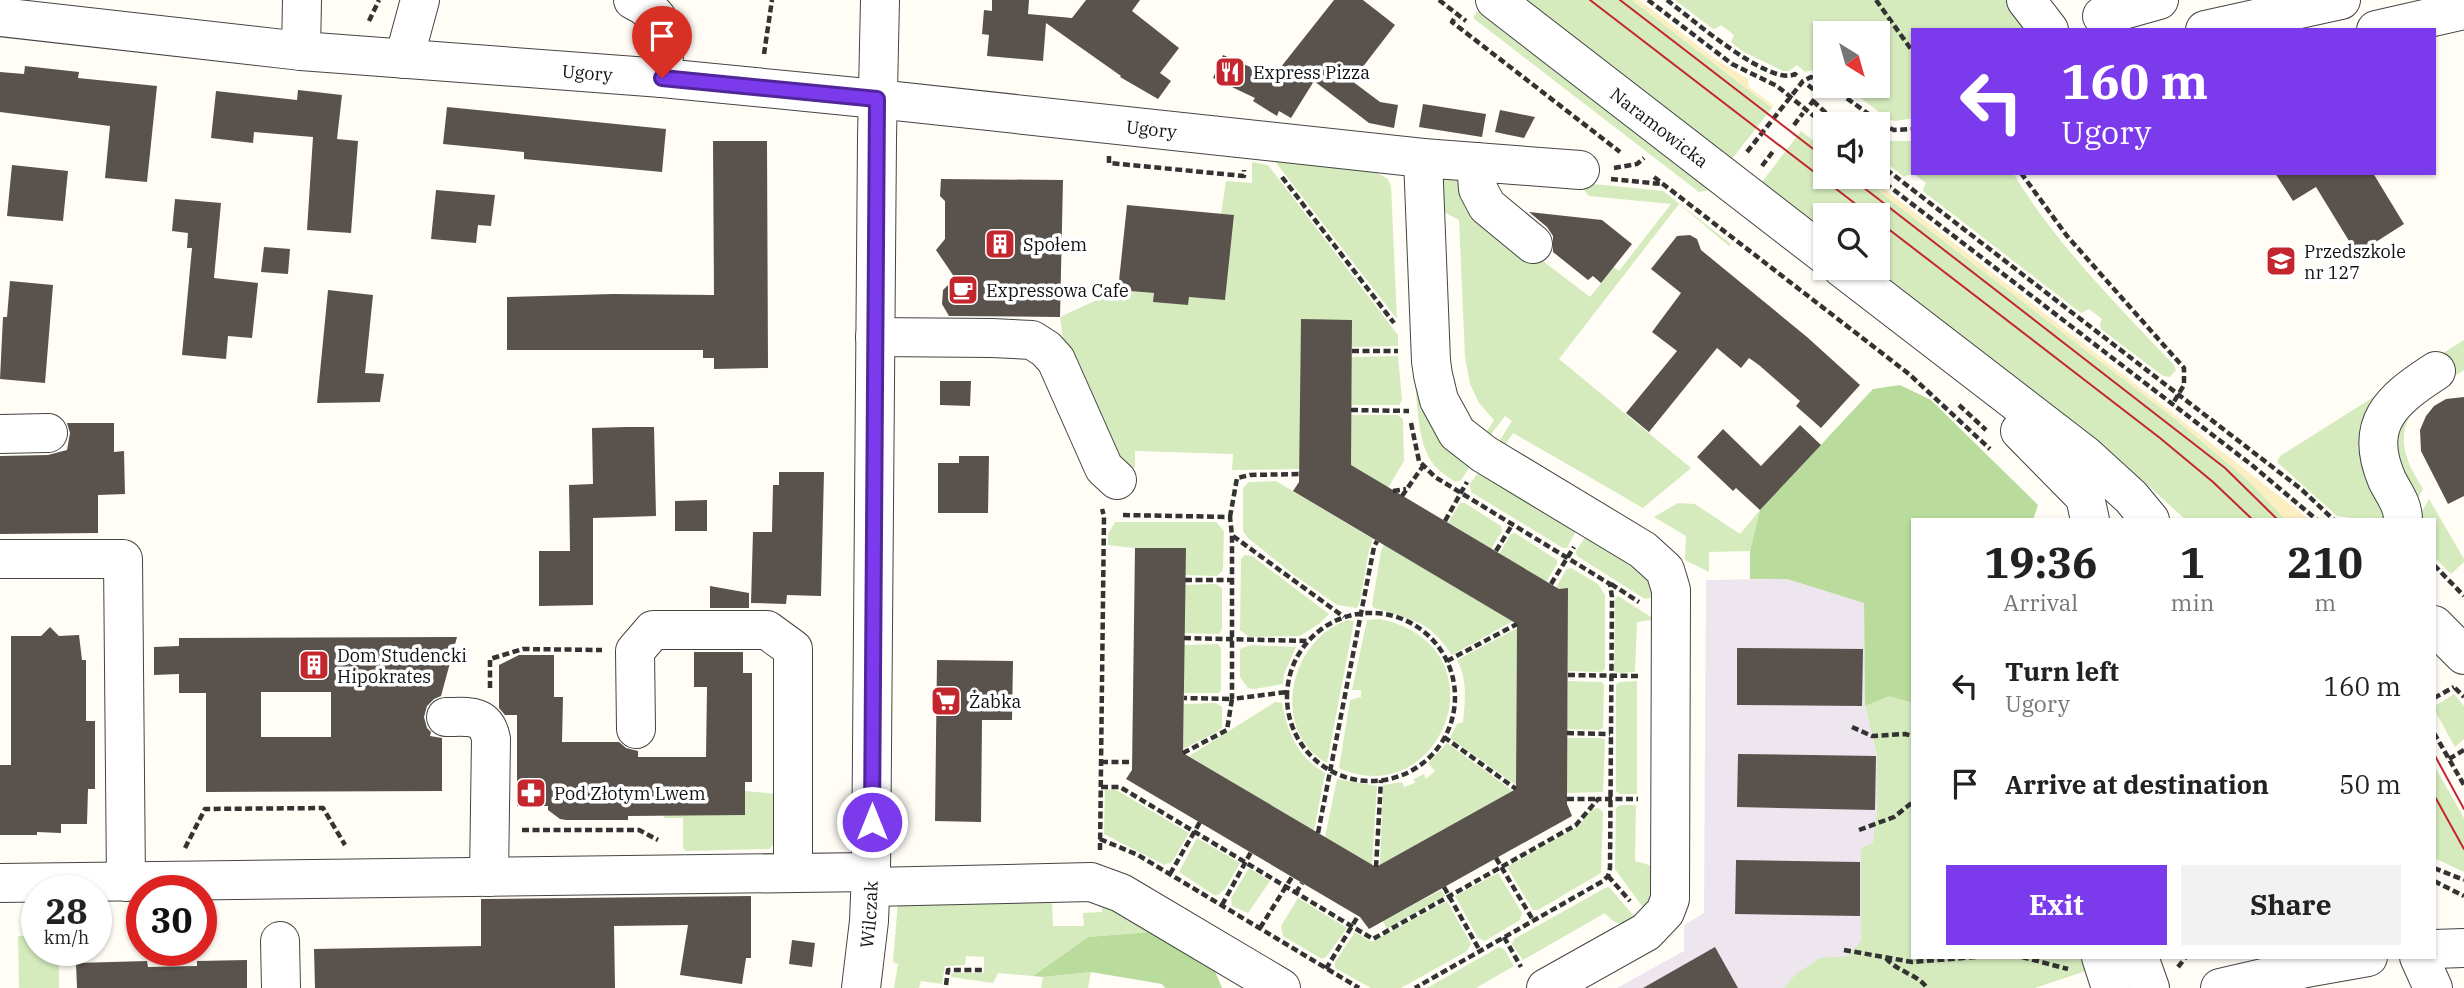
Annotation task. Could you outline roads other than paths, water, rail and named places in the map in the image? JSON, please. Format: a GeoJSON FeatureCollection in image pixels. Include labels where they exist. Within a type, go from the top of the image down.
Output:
{"type":"FeatureCollection","features":[{"type":"Feature","properties":{"kind":"street"},"geometry":{"type":"LineString","coordinates":[[0,16],[2,0]]}},
{"type":"Feature","properties":{"kind":"street"},"geometry":{"type":"LineString","coordinates":[[301,51],[302,0]]}},
{"type":"Feature","properties":{"kind":"street"},"geometry":{"type":"LineString","coordinates":[[404,59],[420,0]]}},
{"type":"Feature","properties":{"kind":"street"},"geometry":{"type":"LineString","coordinates":[[634,0],[657,15],[663,28],[665,42],[662,78]]}},
{"type":"Feature","properties":{"kind":"street","name":"Wilczak"},"geometry":{"type":"LineString","coordinates":[[861,988],[871,879],[880,0]]}},
{"type":"Feature","properties":{"kind":"street","name":"Naramowicka"},"geometry":{"type":"LineString","coordinates":[[1495,0],[1813,246]]}},
{"type":"Feature","properties":{"kind":"street"},"geometry":{"type":"LineString","coordinates":[[2026,0],[2047,28]]}},
{"type":"Feature","properties":{"kind":"street"},"geometry":{"type":"LineString","coordinates":[[2102,16],[2159,0]]}},
{"type":"Feature","properties":{"kind":"street"},"geometry":{"type":"LineString","coordinates":[[2214,28],[2342,0],[2362,28]]}},
{"type":"Feature","properties":{"kind":"street"},"geometry":{"type":"LineString","coordinates":[[2384,28],[2464,10]]}},
{"type":"Feature","properties":{"kind":"street","name":"Ugory"},"geometry":{"type":"LineString","coordinates":[[0,16],[301,51],[662,78],[1423,158],[1580,170]]}},
{"type":"Feature","properties":{"kind":"street"},"geometry":{"type":"LineString","coordinates":[[1423,158],[1431,361],[1439,400],[1450,421],[1465,442],[1643,550],[1665,570],[1669,580],[1672,605],[1671,886],[1665,912],[1646,932],[1537,983]]}},
{"type":"Feature","properties":{"kind":"street"},"geometry":{"type":"LineString","coordinates":[[1476,162],[1478,189],[1487,206],[1533,244]]}},
{"type":"Feature","properties":{"kind":"street"},"geometry":{"type":"LineString","coordinates":[[1858,280],[2085,455],[2131,497],[2149,518]]}},
{"type":"Feature","properties":{"kind":"street"},"geometry":{"type":"LineString","coordinates":[[875,337],[1032,340],[1046,349],[1056,360],[1104,468],[1112,500]]}},
{"type":"Feature","properties":{"kind":"street"},"geometry":{"type":"LineString","coordinates":[[1941,343],[2035,448],[2066,475],[2085,497],[2090,518]]}},
{"type":"Feature","properties":{"kind":"street"},"geometry":{"type":"LineString","coordinates":[[2403,518],[2403,508],[2388,481],[2378,454],[2378,432],[2390,407],[2411,387],[2436,371]]}},
{"type":"Feature","properties":{"kind":"street"},"geometry":{"type":"LineString","coordinates":[[0,433],[48,433]]}},
{"type":"Feature","properties":{"kind":"street"},"geometry":{"type":"LineString","coordinates":[[0,559],[123,559],[126,881],[0,883]]}},
{"type":"Feature","properties":{"kind":"street"},"geometry":{"type":"LineString","coordinates":[[2436,627],[2464,655]]}},
{"type":"Feature","properties":{"kind":"street"},"geometry":{"type":"LineString","coordinates":[[636,729],[635,650],[653,630],[767,630],[793,649],[793,872]]}},
{"type":"Feature","properties":{"kind":"street"},"geometry":{"type":"LineString","coordinates":[[446,716],[480,719],[489,727],[489,877]]}},
{"type":"Feature","properties":{"kind":"street"},"geometry":{"type":"LineString","coordinates":[[217,880],[793,872],[871,879],[1091,882],[1121,893],[1281,988]]}},
{"type":"Feature","properties":{"kind":"street"},"geometry":{"type":"LineString","coordinates":[[280,941],[281,988]]}},
{"type":"Feature","properties":{"kind":"street"},"geometry":{"type":"LineString","coordinates":[[2436,949],[2464,948]]}},
{"type":"Feature","properties":{"kind":"street"},"geometry":{"type":"LineString","coordinates":[[2188,968],[2246,959]]}},
{"type":"Feature","properties":{"kind":"street"},"geometry":{"type":"LineString","coordinates":[[2220,988],[2357,959]]}},
{"type":"Feature","properties":{"kind":"street"},"geometry":{"type":"LineString","coordinates":[[2420,959],[2433,988]]}},
{"type":"Feature","properties":{"kind":"street"},"geometry":{"type":"LineString","coordinates":[[2306,968],[2355,988]]}},
{"type":"Feature","properties":{"kind":"street"},"geometry":{"type":"LineString","coordinates":[[2115,969],[2150,988]]}},
{"type":"Feature","properties":{"kind":"tram line"},"geometry":{"type":"LineString","coordinates":[[1590,0],[1854,203]]}},
{"type":"Feature","properties":{"kind":"tram line"},"geometry":{"type":"LineString","coordinates":[[1620,0],[1813,149]]}},
{"type":"Feature","properties":{"kind":"tram line"},"geometry":{"type":"LineString","coordinates":[[1865,189],[2225,468],[2276,518]]}},
{"type":"Feature","properties":{"kind":"tram line"},"geometry":{"type":"LineString","coordinates":[[1890,230],[2160,438],[2251,518]]}},
{"type":"Feature","properties":{"kind":"tram line"},"geometry":{"type":"LineString","coordinates":[[2436,758],[2464,809]]}},
{"type":"Feature","properties":{"kind":"tram line"},"geometry":{"type":"LineString","coordinates":[[2436,799],[2464,849]]}},
{"type":"Feature","properties":{"kind":"place","name":"Express Pizza"},"geometry":{"type":"Point","coordinates":[1230,72]}},
{"type":"Feature","properties":{"kind":"place","name":"Społem"},"geometry":{"type":"Point","coordinates":[1000,244]}},
{"type":"Feature","properties":{"kind":"place","name":"Przedszkole nr 127"},"geometry":{"type":"Point","coordinates":[2281,261]}},
{"type":"Feature","properties":{"kind":"place","name":"Expressowa Cafe"},"geometry":{"type":"Point","coordinates":[963,290]}},
{"type":"Feature","properties":{"kind":"place","name":"Dom Studencki Hipokrates"},"geometry":{"type":"Point","coordinates":[314,665]}},
{"type":"Feature","properties":{"kind":"place","name":"Żabka"},"geometry":{"type":"Point","coordinates":[946,701]}},
{"type":"Feature","properties":{"kind":"place","name":"Pod Złotym Lwem"},"geometry":{"type":"Point","coordinates":[531,793]}}]}
